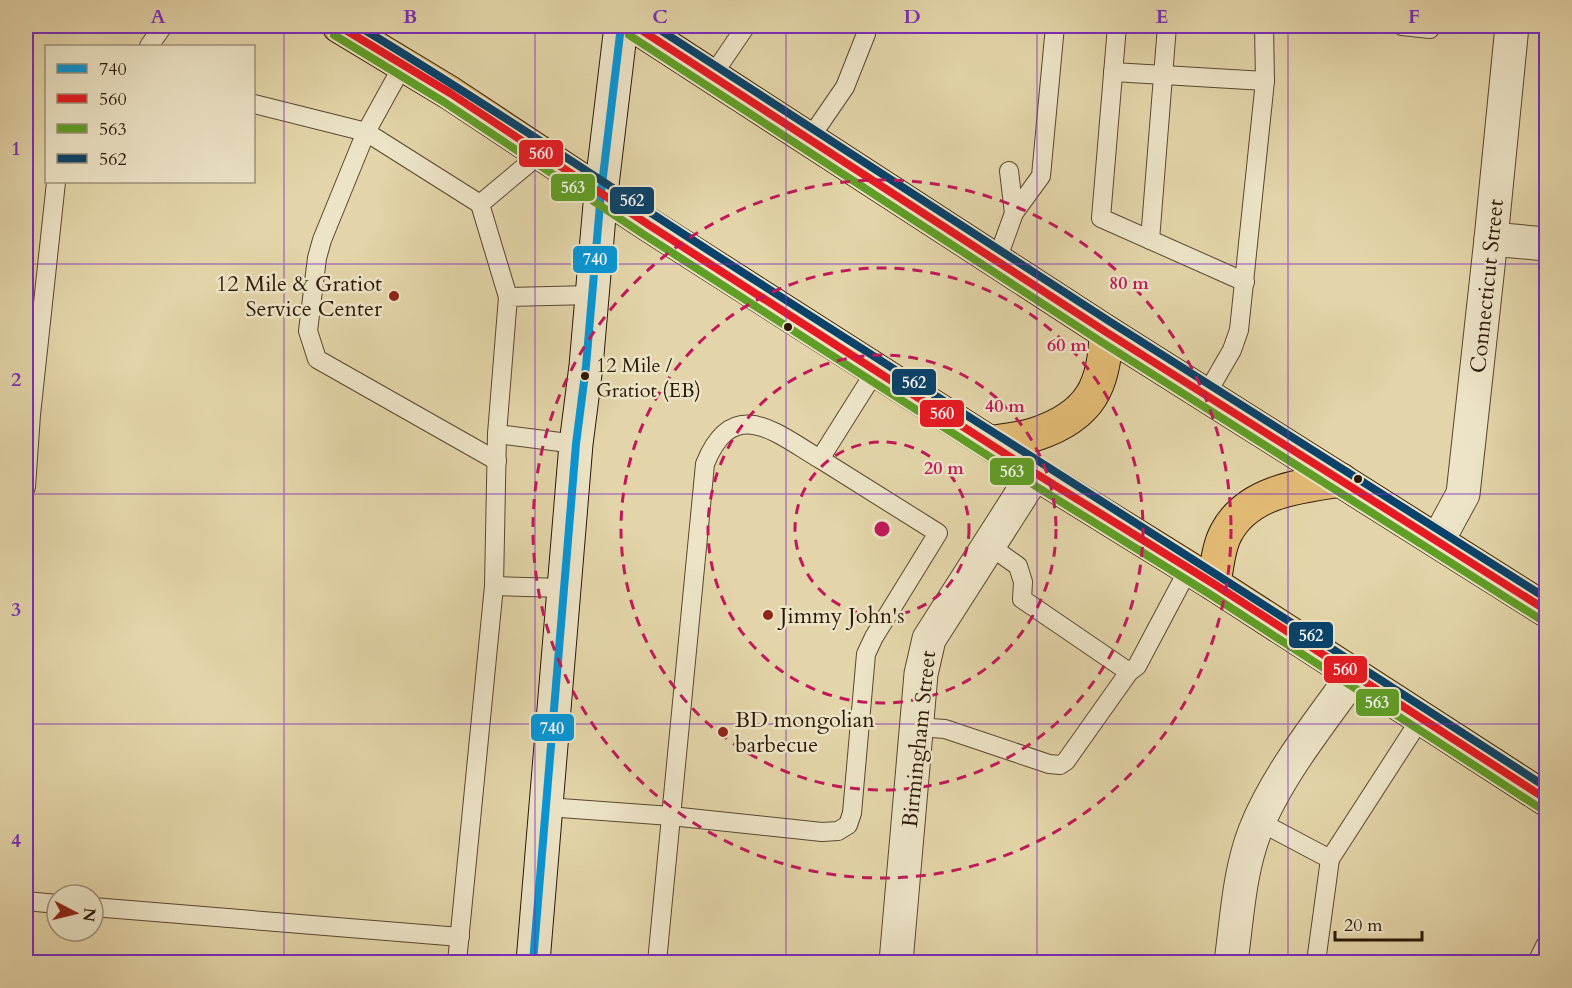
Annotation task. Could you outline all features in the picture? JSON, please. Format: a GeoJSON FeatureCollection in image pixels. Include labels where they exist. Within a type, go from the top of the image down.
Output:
{"type":"FeatureCollection","features":[{"type":"Feature","properties":{"kind":"main road"},"geometry":{"type":"LineString","coordinates":[[339,26],[541,153],[1035,473],[1202,576],[1546,799]]}},
{"type":"Feature","properties":{"kind":"main road"},"geometry":{"type":"LineString","coordinates":[[635,26],[1106,332],[1546,610]]}},
{"type":"Feature","properties":{"kind":"main road"},"geometry":{"type":"LineString","coordinates":[[990,443],[1035,435],[1064,422],[1086,406],[1099,383],[1106,359],[1106,332]]}},
{"type":"Feature","properties":{"kind":"main road"},"geometry":{"type":"LineString","coordinates":[[1202,576],[1218,558],[1226,533],[1241,514],[1263,498],[1292,488],[1341,480]]}},
{"type":"Feature","properties":{"kind":"street"},"geometry":{"type":"LineString","coordinates":[[533,963],[576,444],[601,193],[621,26]]}},
{"type":"Feature","properties":{"kind":"street","name":"Connecticut Street"},"geometry":{"type":"LineString","coordinates":[[1438,540],[1463,494],[1512,26]]}},
{"type":"Feature","properties":{"kind":"street"},"geometry":{"type":"LineString","coordinates":[[1491,239],[1546,244]]}},
{"type":"Feature","properties":{"kind":"street","name":"Birmingham Street"},"geometry":{"type":"LineString","coordinates":[[896,963],[921,674],[929,639],[1035,473]]}},
{"type":"Feature","properties":{"kind":"street"},"geometry":{"type":"LineString","coordinates":[[1232,963],[1243,872],[1256,830],[1285,774],[1354,675]]}},
{"type":"Feature","properties":{"kind":"lane"},"geometry":{"type":"LineString","coordinates":[[712,76],[746,26]]}},
{"type":"Feature","properties":{"kind":"lane"},"geometry":{"type":"LineString","coordinates":[[810,138],[845,87],[867,26]]}},
{"type":"Feature","properties":{"kind":"lane"},"geometry":{"type":"LineString","coordinates":[[997,260],[1014,213],[1041,176],[1055,26]]}},
{"type":"Feature","properties":{"kind":"lane"},"geometry":{"type":"LineString","coordinates":[[1117,26],[1101,218],[1245,282]]}},
{"type":"Feature","properties":{"kind":"lane"},"geometry":{"type":"LineString","coordinates":[[1150,240],[1167,26]]}},
{"type":"Feature","properties":{"kind":"lane"},"geometry":{"type":"LineString","coordinates":[[1206,395],[1232,350],[1239,330],[1265,81],[1264,26]]}},
{"type":"Feature","properties":{"kind":"lane"},"geometry":{"type":"LineString","coordinates":[[1402,26],[1430,29],[1430,26]]}},
{"type":"Feature","properties":{"kind":"lane"},"geometry":{"type":"LineString","coordinates":[[403,65],[366,132],[322,240],[317,258],[308,331],[317,359],[497,461]]}},
{"type":"Feature","properties":{"kind":"lane"},"geometry":{"type":"LineString","coordinates":[[1113,72],[1265,81]]}},
{"type":"Feature","properties":{"kind":"lane"},"geometry":{"type":"LineString","coordinates":[[255,104],[366,132],[480,204],[508,297],[497,434],[494,586],[457,963]]}},
{"type":"Feature","properties":{"kind":"lane"},"geometry":{"type":"LineString","coordinates":[[480,204],[541,153]]}},
{"type":"Feature","properties":{"kind":"lane"},"geometry":{"type":"LineString","coordinates":[[1009,171],[1014,213]]}},
{"type":"Feature","properties":{"kind":"lane"},"geometry":{"type":"LineString","coordinates":[[26,487],[31,415],[56,183]]}},
{"type":"Feature","properties":{"kind":"lane"},"geometry":{"type":"LineString","coordinates":[[508,297],[592,295]]}},
{"type":"Feature","properties":{"kind":"lane"},"geometry":{"type":"LineString","coordinates":[[820,459],[876,369]]}},
{"type":"Feature","properties":{"kind":"lane"},"geometry":{"type":"LineString","coordinates":[[547,807],[671,816],[822,832],[838,831],[848,825],[852,813],[866,654],[874,637],[938,533],[820,459],[756,424],[739,424],[726,432],[712,446],[705,464],[671,816],[657,963]]}},
{"type":"Feature","properties":{"kind":"lane"},"geometry":{"type":"LineString","coordinates":[[497,434],[576,444]]}},
{"type":"Feature","properties":{"kind":"lane"},"geometry":{"type":"LineString","coordinates":[[990,546],[1018,566],[1023,582],[1022,598],[1129,672]]}},
{"type":"Feature","properties":{"kind":"lane"},"geometry":{"type":"LineString","coordinates":[[916,727],[945,729],[1049,764],[1060,765],[1066,761],[1129,672],[1137,666],[1202,576]]}},
{"type":"Feature","properties":{"kind":"lane"},"geometry":{"type":"LineString","coordinates":[[494,586],[564,588]]}},
{"type":"Feature","properties":{"kind":"lane"},"geometry":{"type":"LineString","coordinates":[[1316,963],[1330,859],[1421,718]]}},
{"type":"Feature","properties":{"kind":"lane"},"geometry":{"type":"LineString","coordinates":[[1260,822],[1330,859]]}},
{"type":"Feature","properties":{"kind":"lane"},"geometry":{"type":"LineString","coordinates":[[26,902],[45,903]]}},
{"type":"Feature","properties":{"kind":"lane"},"geometry":{"type":"LineString","coordinates":[[105,908],[460,937]]}},
{"type":"Feature","properties":{"kind":"lane"},"geometry":{"type":"LineString","coordinates":[[1537,963],[1546,944]]}},
{"type":"Feature","properties":{"kind":"transit line","name":"560"},"geometry":{"type":"LineString","coordinates":[[339,26],[450,93],[649,225],[1035,473],[1214,584],[1546,799]]}},
{"type":"Feature","properties":{"kind":"transit line","name":"562"},"geometry":{"type":"LineString","coordinates":[[358,26],[512,122],[713,254],[1254,598],[1546,787]]}},
{"type":"Feature","properties":{"kind":"transit line","name":"740"},"geometry":{"type":"LineString","coordinates":[[533,962],[576,444],[586,366],[601,193],[621,26]]}},
{"type":"Feature","properties":{"kind":"transit line","name":"560"},"geometry":{"type":"LineString","coordinates":[[635,26],[1106,332],[1546,610]]}},
{"type":"Feature","properties":{"kind":"transit line","name":"562"},"geometry":{"type":"LineString","coordinates":[[654,26],[1112,323],[1546,598]]}},
{"type":"Feature","properties":{"kind":"transit line","name":"563"},"geometry":{"type":"LineString","coordinates":[[334,35],[444,102],[643,234],[1029,482],[1208,593],[1540,808]]}},
{"type":"Feature","properties":{"kind":"transit line","name":"563"},"geometry":{"type":"LineString","coordinates":[[629,35],[1100,341],[1540,619]]}},
{"type":"Feature","properties":{"kind":"place","name":"12 Mile & Gratiot Service Center"},"geometry":{"type":"Point","coordinates":[394,296]}},
{"type":"Feature","properties":{"kind":"place","name":"12 Mile / Gratiot (EB)"},"geometry":{"type":"Point","coordinates":[585,376]}},
{"type":"Feature","properties":{"kind":"place","name":"Jimmy John's"},"geometry":{"type":"Point","coordinates":[768,615]}},
{"type":"Feature","properties":{"kind":"place","name":"BD mongolian barbecue"},"geometry":{"type":"Point","coordinates":[723,732]}}]}
